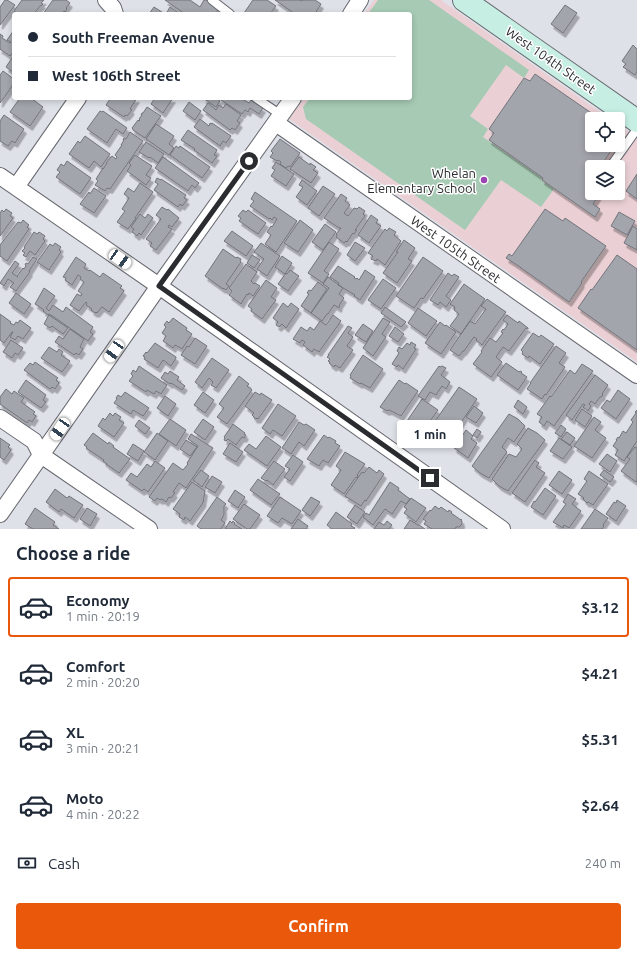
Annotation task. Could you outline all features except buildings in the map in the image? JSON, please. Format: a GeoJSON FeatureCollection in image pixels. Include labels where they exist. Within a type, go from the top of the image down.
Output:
{"type":"FeatureCollection","features":[{"type":"Feature","properties":{"kind":"street"},"geometry":{"type":"LineString","coordinates":[[106,0],[114,12]]}},
{"type":"Feature","properties":{"kind":"street"},"geometry":{"type":"LineString","coordinates":[[352,12],[360,0]]}},
{"type":"Feature","properties":{"kind":"street","name":"West 104th Street"},"geometry":{"type":"LineString","coordinates":[[464,0],[637,121]]}},
{"type":"Feature","properties":{"kind":"street"},"geometry":{"type":"LineString","coordinates":[[16,187],[77,100]]}},
{"type":"Feature","properties":{"kind":"street"},"geometry":{"type":"LineString","coordinates":[[0,514],[159,286],[292,100]]}},
{"type":"Feature","properties":{"kind":"street","name":"West 105th Street"},"geometry":{"type":"LineString","coordinates":[[278,119],[637,375]]}},
{"type":"Feature","properties":{"kind":"street"},"geometry":{"type":"LineString","coordinates":[[0,176],[159,286],[496,527]]}},
{"type":"Feature","properties":{"kind":"street"},"geometry":{"type":"LineString","coordinates":[[0,418],[34,441],[42,455],[149,529]]}},
{"type":"Feature","properties":{"kind":"lane"},"geometry":{"type":"LineString","coordinates":[[212,0],[227,12]]}},
{"type":"Feature","properties":{"kind":"lane"},"geometry":{"type":"LineString","coordinates":[[258,100],[278,119]]}},
{"type":"Feature","properties":{"kind":"lane"},"geometry":{"type":"LineString","coordinates":[[615,160],[637,129]]}},
{"type":"Feature","properties":{"kind":"shaded area","name":"Whelan Elementary School"},"geometry":{"type":"Polygon","coordinates":[[[374,0],[441,0],[600,112],[585,112],[585,152],[625,152],[625,129],[637,138],[637,362],[289,119],[303,100],[412,100],[412,12],[365,12],[374,0]]]}},
{"type":"Feature","properties":{"kind":"green space"},"geometry":{"type":"Polygon","coordinates":[[[378,0],[429,0],[529,70],[524,78],[506,65],[470,116],[488,129],[483,137],[542,178],[541,180],[554,189],[541,207],[501,180],[465,230],[306,119],[303,107],[308,100],[412,100],[412,12],[369,12],[378,0]]]}},
{"type":"Feature","properties":{"kind":"place","name":"Whelan Elementary School"},"geometry":{"type":"Point","coordinates":[484,180]}},
{"type":"Feature","properties":{"kind":"route"},"geometry":{"type":"LineString","coordinates":[[249,161],[159,286],[430,478]]}}]}
